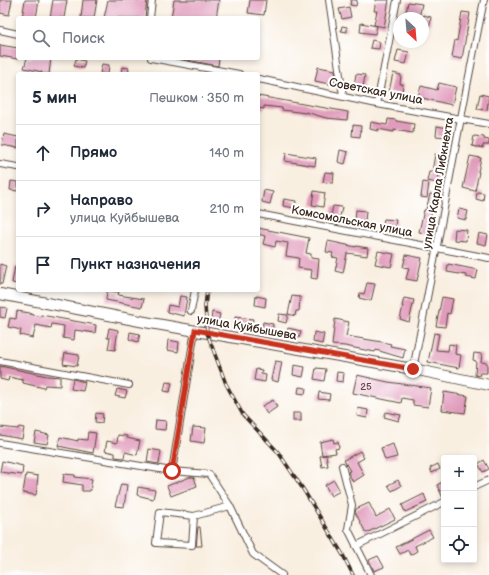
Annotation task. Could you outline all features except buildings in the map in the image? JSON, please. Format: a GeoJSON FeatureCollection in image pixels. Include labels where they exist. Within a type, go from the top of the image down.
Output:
{"type":"FeatureCollection","features":[{"type":"Feature","properties":{"kind":"main road","name":"улица Куйбышева"},"geometry":{"type":"LineString","coordinates":[[0,294],[145,322],[413,369],[489,385]]}},
{"type":"Feature","properties":{"kind":"street"},"geometry":{"type":"LineString","coordinates":[[150,16],[152,0]]}},
{"type":"Feature","properties":{"kind":"street"},"geometry":{"type":"LineString","coordinates":[[329,0],[343,96]]}},
{"type":"Feature","properties":{"kind":"street"},"geometry":{"type":"LineString","coordinates":[[377,104],[397,0]]}},
{"type":"Feature","properties":{"kind":"street","name":"улица Карла Либкнехта"},"geometry":{"type":"LineString","coordinates":[[413,369],[484,0]]}},
{"type":"Feature","properties":{"kind":"street"},"geometry":{"type":"LineString","coordinates":[[0,30],[16,34]]}},
{"type":"Feature","properties":{"kind":"street"},"geometry":{"type":"LineString","coordinates":[[162,60],[225,72]]}},
{"type":"Feature","properties":{"kind":"street","name":"Советская улица"},"geometry":{"type":"LineString","coordinates":[[260,79],[377,104],[489,124]]}},
{"type":"Feature","properties":{"kind":"street"},"geometry":{"type":"LineString","coordinates":[[0,164],[16,167]]}},
{"type":"Feature","properties":{"kind":"street","name":"Комсомольская улица"},"geometry":{"type":"LineString","coordinates":[[260,214],[489,258]]}},
{"type":"Feature","properties":{"kind":"street"},"geometry":{"type":"LineString","coordinates":[[191,312],[195,292]]}},
{"type":"Feature","properties":{"kind":"street"},"geometry":{"type":"LineString","coordinates":[[172,471],[195,330]]}},
{"type":"Feature","properties":{"kind":"street"},"geometry":{"type":"LineString","coordinates":[[0,361],[129,385]]}},
{"type":"Feature","properties":{"kind":"street"},"geometry":{"type":"LineString","coordinates":[[0,443],[172,471],[209,474],[230,506],[253,554],[282,575]]}},
{"type":"Feature","properties":{"kind":"street"},"geometry":{"type":"LineString","coordinates":[[342,466],[352,505],[348,529],[371,575]]}},
{"type":"Feature","properties":{"kind":"street"},"geometry":{"type":"LineString","coordinates":[[477,486],[489,480]]}},
{"type":"Feature","properties":{"kind":"street"},"geometry":{"type":"LineString","coordinates":[[356,546],[441,504]]}},
{"type":"Feature","properties":{"kind":"street"},"geometry":{"type":"LineString","coordinates":[[194,516],[192,545],[156,543],[160,512],[194,516],[230,506]]}},
{"type":"Feature","properties":{"kind":"railway"},"geometry":{"type":"LineString","coordinates":[[207,292],[205,306],[207,333],[226,384],[243,415],[278,452],[303,489],[343,555],[353,575]]}},
{"type":"Feature","properties":{"kind":"route"},"geometry":{"type":"LineString","coordinates":[[172,471],[195,330],[413,369]]}}]}
